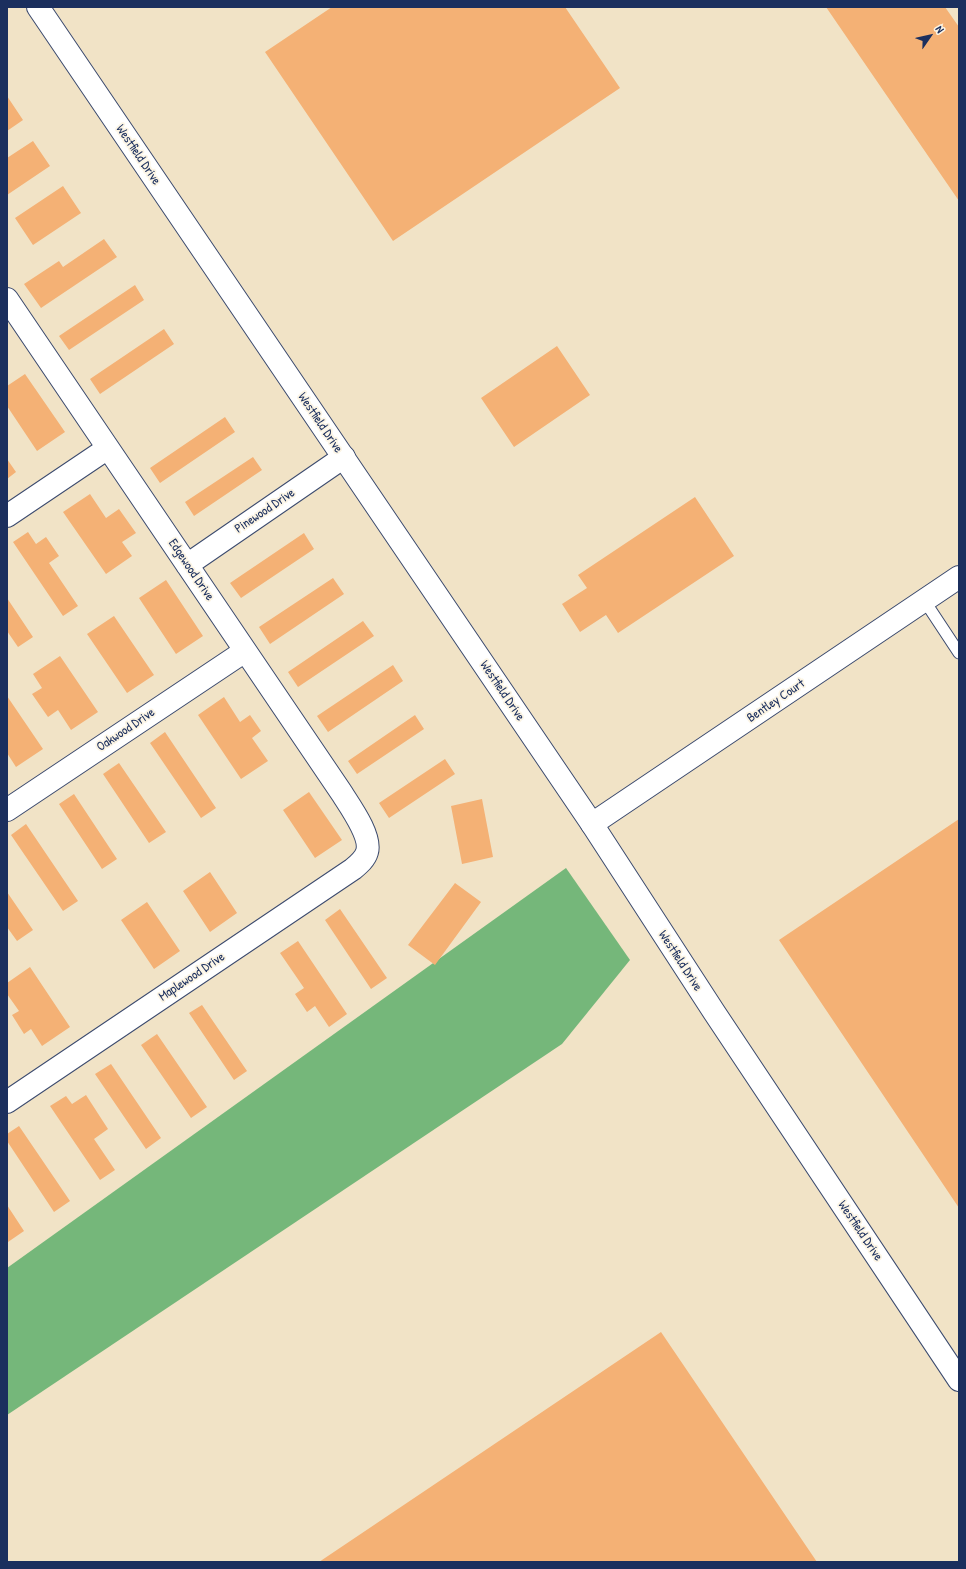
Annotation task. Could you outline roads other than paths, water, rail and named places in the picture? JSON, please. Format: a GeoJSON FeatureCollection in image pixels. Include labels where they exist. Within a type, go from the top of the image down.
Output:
{"type":"FeatureCollection","features":[{"type":"Feature","properties":{"kind":"street","name":"Westfield Drive"},"geometry":{"type":"LineString","coordinates":[[38,7],[592,824],[714,1012],[959,1380]]}},
{"type":"Feature","properties":{"kind":"street","name":"Edgewood Drive"},"geometry":{"type":"LineString","coordinates":[[7,299],[341,792],[363,829],[368,845]]}},
{"type":"Feature","properties":{"kind":"street"},"geometry":{"type":"LineString","coordinates":[[7,516],[108,448]]}},
{"type":"Feature","properties":{"kind":"street","name":"Pinewood Drive"},"geometry":{"type":"LineString","coordinates":[[187,565],[344,457]]}},
{"type":"Feature","properties":{"kind":"street","name":"Bentley Court"},"geometry":{"type":"LineString","coordinates":[[592,824],[959,577]]}},
{"type":"Feature","properties":{"kind":"street","name":"Oakwood Drive"},"geometry":{"type":"LineString","coordinates":[[7,810],[245,651]]}},
{"type":"Feature","properties":{"kind":"street","name":"Maplewood Drive"},"geometry":{"type":"LineString","coordinates":[[7,1102],[353,869],[365,857],[368,845]]}},
{"type":"Feature","properties":{"kind":"lane"},"geometry":{"type":"LineString","coordinates":[[924,600],[959,653]]}}]}
